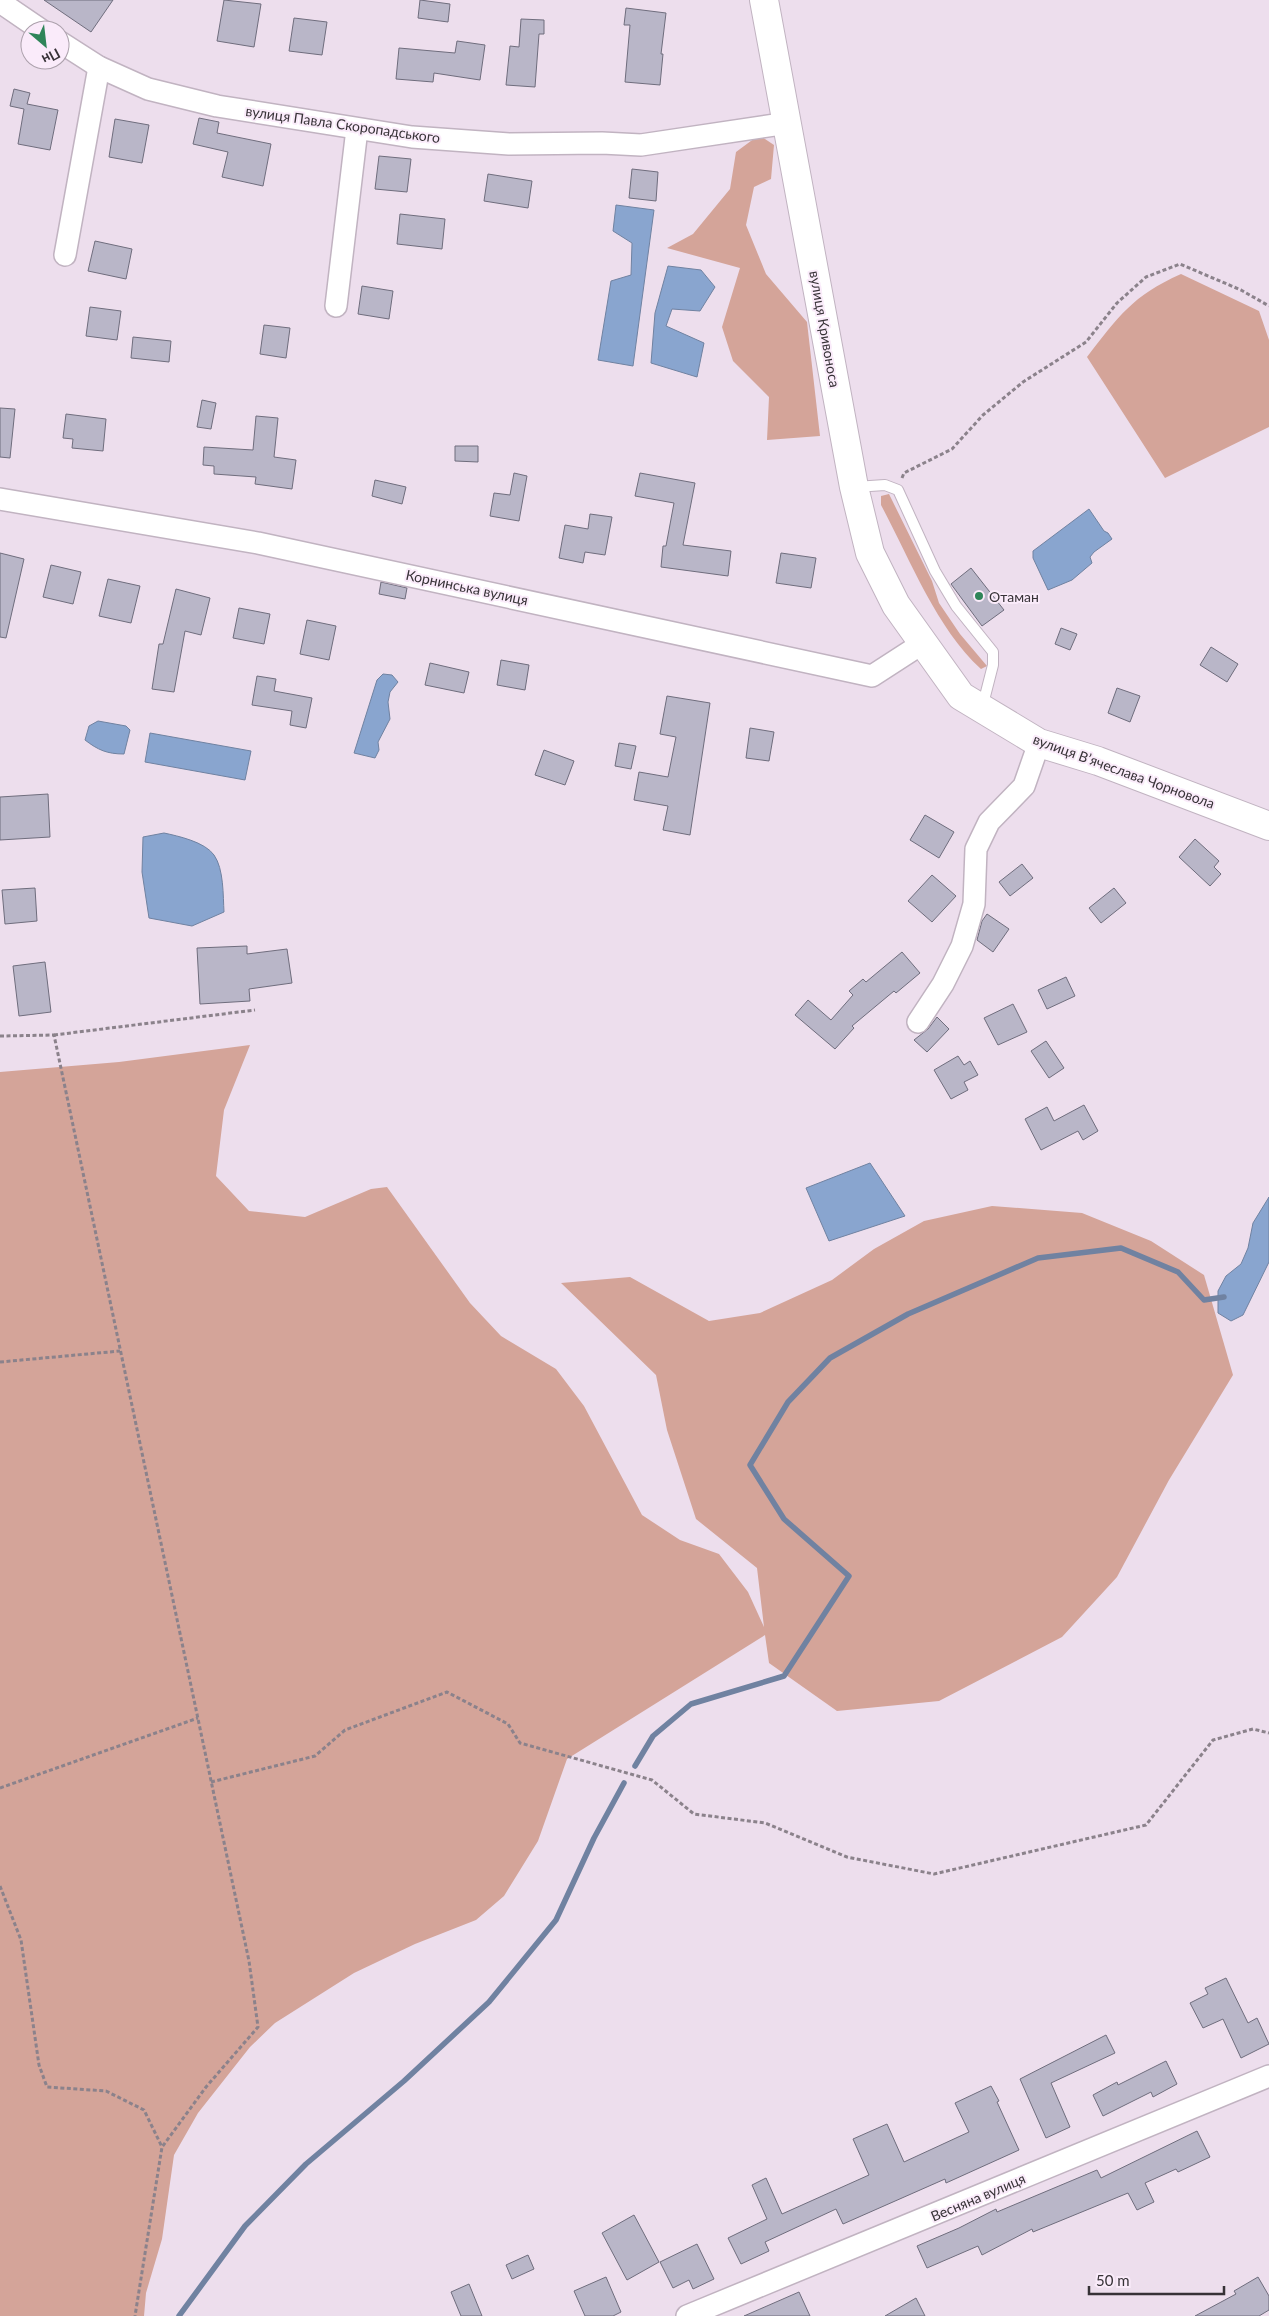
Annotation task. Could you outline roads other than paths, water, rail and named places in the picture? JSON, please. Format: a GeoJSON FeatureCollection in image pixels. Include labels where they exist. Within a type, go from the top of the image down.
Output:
{"type":"FeatureCollection","features":[{"type":"Feature","properties":{"kind":"main road","name":"вулиця Кривоноса"},"geometry":{"type":"LineString","coordinates":[[764,0],[854,487],[870,553],[896,605],[924,643]]}},
{"type":"Feature","properties":{"kind":"main road","name":"вулиця Вʼячеслава Чорновола"},"geometry":{"type":"LineString","coordinates":[[924,643],[962,696],[1039,742],[1098,761],[1269,826]]}},
{"type":"Feature","properties":{"kind":"street"},"geometry":{"type":"LineString","coordinates":[[0,2],[26,20]]}},
{"type":"Feature","properties":{"kind":"street","name":"вулиця Павла Скоропадського"},"geometry":{"type":"LineString","coordinates":[[70,48],[100,67],[148,89],[217,106],[412,137],[509,144],[602,143],[641,145],[788,123]]}},
{"type":"Feature","properties":{"kind":"street"},"geometry":{"type":"LineString","coordinates":[[65,255],[100,67]]}},
{"type":"Feature","properties":{"kind":"street"},"geometry":{"type":"LineString","coordinates":[[336,306],[357,129]]}},
{"type":"Feature","properties":{"kind":"street","name":"Корнинська вулиця"},"geometry":{"type":"LineString","coordinates":[[0,499],[258,543],[872,676],[924,643]]}},
{"type":"Feature","properties":{"kind":"street"},"geometry":{"type":"LineString","coordinates":[[918,1022],[943,984],[962,946],[974,904],[976,849],[989,822],[1024,786],[1039,742]]}},
{"type":"Feature","properties":{"kind":"street","name":"Весняна вулиця"},"geometry":{"type":"LineString","coordinates":[[687,2316],[1269,2076]]}},
{"type":"Feature","properties":{"kind":"lane"},"geometry":{"type":"LineString","coordinates":[[854,487],[885,485],[898,490],[935,571],[956,606],[993,652],[993,665],[982,708]]}},
{"type":"Feature","properties":{"kind":"water"},"geometry":{"type":"Polygon","coordinates":[[[616,205],[654,210],[633,366],[598,360],[611,281],[631,275],[632,243],[613,231],[616,205]]]}},
{"type":"Feature","properties":{"kind":"water"},"geometry":{"type":"Polygon","coordinates":[[[668,266],[701,270],[715,287],[700,311],[672,309],[666,326],[704,343],[697,377],[651,363],[655,313],[668,266]]]}},
{"type":"Feature","properties":{"kind":"water"},"geometry":{"type":"Polygon","coordinates":[[[1089,509],[1112,539],[1094,552],[1090,557],[1092,563],[1072,580],[1048,590],[1033,558],[1033,551],[1089,509]]]}},
{"type":"Feature","properties":{"kind":"water"},"geometry":{"type":"Polygon","coordinates":[[[383,674],[392,675],[398,682],[390,692],[388,702],[390,719],[378,742],[379,750],[375,758],[354,753],[377,680],[383,674]]]}},
{"type":"Feature","properties":{"kind":"water"},"geometry":{"type":"Polygon","coordinates":[[[98,721],[126,726],[130,730],[124,754],[103,751],[85,740],[89,726],[98,721]]]}},
{"type":"Feature","properties":{"kind":"water"},"geometry":{"type":"Polygon","coordinates":[[[150,733],[251,751],[245,780],[145,762],[150,733]]]}},
{"type":"Feature","properties":{"kind":"water"},"geometry":{"type":"Polygon","coordinates":[[[164,833],[198,843],[210,850],[214,855],[220,868],[224,912],[192,926],[149,918],[142,872],[143,837],[164,833]]]}},
{"type":"Feature","properties":{"kind":"water"},"geometry":{"type":"Polygon","coordinates":[[[870,1163],[905,1216],[829,1241],[806,1188],[870,1163]]]}},
{"type":"Feature","properties":{"kind":"water"},"geometry":{"type":"Polygon","coordinates":[[[1269,1197],[1269,1262],[1243,1315],[1231,1321],[1218,1313],[1218,1291],[1226,1276],[1241,1264],[1248,1248],[1253,1223],[1269,1197]]]}},
{"type":"Feature","properties":{"kind":"waterway"},"geometry":{"type":"LineString","coordinates":[[635,1766],[653,1736],[691,1704],[784,1676],[849,1576],[784,1519],[750,1465],[788,1402],[830,1358],[908,1314],[1038,1258],[1121,1248],[1178,1272],[1204,1300],[1224,1297]]}},
{"type":"Feature","properties":{"kind":"waterway"},"geometry":{"type":"LineString","coordinates":[[179,2316],[245,2226],[306,2164],[404,2081],[489,2002],[556,1920],[594,1838],[624,1783]]}},
{"type":"Feature","properties":{"kind":"place","name":"Отаман"},"geometry":{"type":"Point","coordinates":[979,596]}}]}
